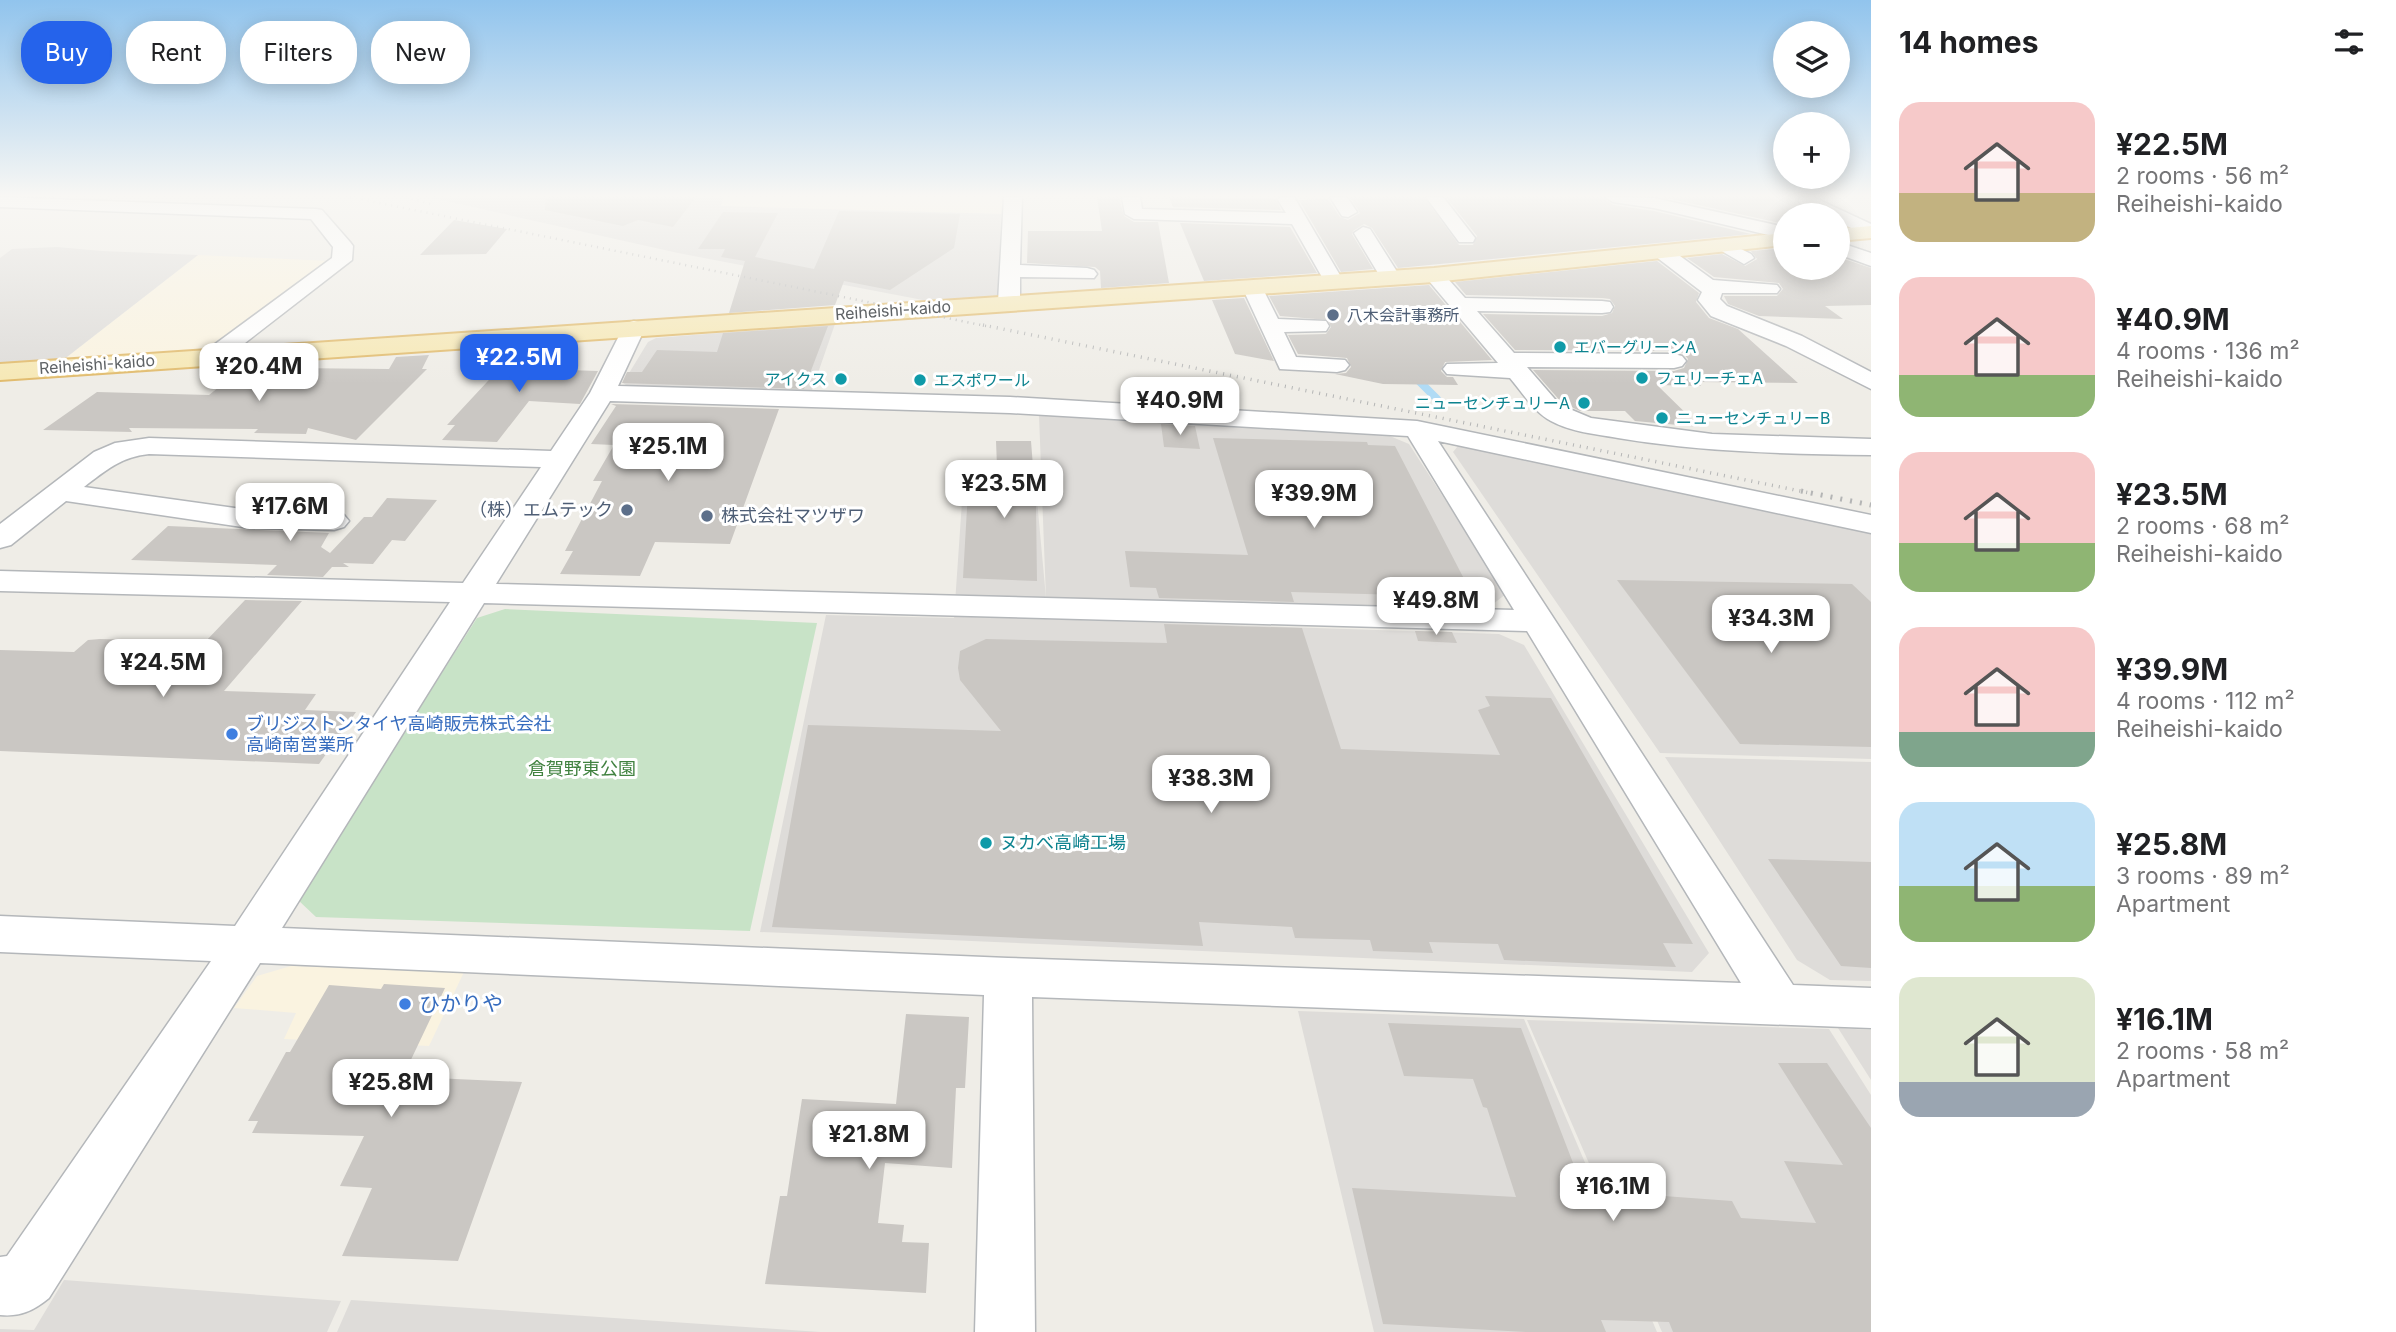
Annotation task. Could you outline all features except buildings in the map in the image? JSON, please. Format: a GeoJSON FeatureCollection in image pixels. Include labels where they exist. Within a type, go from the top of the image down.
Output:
{"type":"FeatureCollection","features":[{"type":"Feature","properties":{"kind":"main road","name":"Reiheishi-kaido"},"geometry":{"type":"LineString","coordinates":[[0,372],[215,355],[1434,275],[1598,259]]}},
{"type":"Feature","properties":{"kind":"street"},"geometry":{"type":"LineString","coordinates":[[215,355],[342,259]]}},
{"type":"Feature","properties":{"kind":"street"},"geometry":{"type":"LineString","coordinates":[[1009,302],[1010,259]]}},
{"type":"Feature","properties":{"kind":"street"},"geometry":{"type":"LineString","coordinates":[[1321,259],[1334,282]]}},
{"type":"Feature","properties":{"kind":"street"},"geometry":{"type":"LineString","coordinates":[[1379,259],[1391,278]]}},
{"type":"Feature","properties":{"kind":"street"},"geometry":{"type":"LineString","coordinates":[[1671,259],[1713,290],[1709,300],[1719,311],[1794,341],[1871,382]]}},
{"type":"Feature","properties":{"kind":"street"},"geometry":{"type":"LineString","coordinates":[[1010,270],[1087,274]]}},
{"type":"Feature","properties":{"kind":"street"},"geometry":{"type":"LineString","coordinates":[[1434,275],[1551,410],[1561,417],[1578,423],[1674,441],[1725,445],[1871,447]]}},
{"type":"Feature","properties":{"kind":"street"},"geometry":{"type":"LineString","coordinates":[[1708,286],[1770,289]]}},
{"type":"Feature","properties":{"kind":"street"},"geometry":{"type":"LineString","coordinates":[[1252,287],[1287,364],[1337,365]]}},
{"type":"Feature","properties":{"kind":"street"},"geometry":{"type":"LineString","coordinates":[[1459,304],[1602,307]]}},
{"type":"Feature","properties":{"kind":"street"},"geometry":{"type":"LineString","coordinates":[[1742,320],[1807,322]]}},
{"type":"Feature","properties":{"kind":"street"},"geometry":{"type":"LineString","coordinates":[[1269,325],[1318,326]]}},
{"type":"Feature","properties":{"kind":"street"},"geometry":{"type":"LineString","coordinates":[[0,1286],[16,1287],[28,1277],[248,944],[560,458],[601,393],[634,328]]}},
{"type":"Feature","properties":{"kind":"street"},"geometry":{"type":"LineString","coordinates":[[1455,369],[1674,361]]}},
{"type":"Feature","properties":{"kind":"street"},"geometry":{"type":"LineString","coordinates":[[601,393],[1010,405],[1417,429],[1871,524]]}},
{"type":"Feature","properties":{"kind":"street"},"geometry":{"type":"LineString","coordinates":[[1417,429],[1779,1004]]}},
{"type":"Feature","properties":{"kind":"street"},"geometry":{"type":"LineString","coordinates":[[0,539],[104,458],[124,449],[149,446],[560,458]]}},
{"type":"Feature","properties":{"kind":"street"},"geometry":{"type":"LineString","coordinates":[[61,492],[249,519],[334,521]]}},
{"type":"Feature","properties":{"kind":"street"},"geometry":{"type":"LineString","coordinates":[[0,581],[1536,621]]}},
{"type":"Feature","properties":{"kind":"street"},"geometry":{"type":"LineString","coordinates":[[0,934],[1008,977],[1871,1008]]}},
{"type":"Feature","properties":{"kind":"street"},"geometry":{"type":"LineString","coordinates":[[1005,1332],[1008,977]]}},
{"type":"Feature","properties":{"kind":"shaded area"},"geometry":{"type":"Polygon","coordinates":[[[0,259],[193,259],[63,360],[0,364],[0,259]]]}},
{"type":"Feature","properties":{"kind":"shaded area"},"geometry":{"type":"Polygon","coordinates":[[[193,259],[329,261],[208,350],[63,360],[193,259]]]}},
{"type":"Feature","properties":{"kind":"shaded area"},"geometry":{"type":"Polygon","coordinates":[[[710,259],[999,259],[998,298],[928,301],[710,259]]]}},
{"type":"Feature","properties":{"kind":"shaded area"},"geometry":{"type":"Polygon","coordinates":[[[835,324],[810,396],[633,390],[623,383],[648,342],[656,338],[835,324]]]}},
{"type":"Feature","properties":{"kind":"shaded area"},"geometry":{"type":"Polygon","coordinates":[[[1039,415],[1385,434],[1409,444],[1506,594],[1484,611],[1045,599],[1046,619],[1499,634],[1524,645],[1709,953],[1692,972],[760,932],[826,615],[954,618],[963,487],[1036,489],[1046,598],[1039,415]]]}},
{"type":"Feature","properties":{"kind":"shaded area"},"geometry":{"type":"Polygon","coordinates":[[[1458,446],[1871,530],[1871,759],[1660,753],[1453,452],[1458,446]]]}},
{"type":"Feature","properties":{"kind":"shaded area"},"geometry":{"type":"Polygon","coordinates":[[[1665,757],[1871,762],[1871,981],[1830,980],[1797,960],[1665,757]]]}},
{"type":"Feature","properties":{"kind":"shaded area"},"geometry":{"type":"Polygon","coordinates":[[[291,966],[464,972],[429,1046],[284,1039],[296,1013],[234,1008],[257,976],[291,966]]]}},
{"type":"Feature","properties":{"kind":"shaded area"},"geometry":{"type":"Polygon","coordinates":[[[1298,1011],[1524,1019],[1657,1332],[1374,1332],[1298,1011]]]}},
{"type":"Feature","properties":{"kind":"shaded area"},"geometry":{"type":"Polygon","coordinates":[[[1527,1020],[1829,1029],[1871,1095],[1871,1332],[1662,1332],[1527,1020]]]}},
{"type":"Feature","properties":{"kind":"shaded area"},"geometry":{"type":"Polygon","coordinates":[[[1838,1028],[1871,1030],[1871,1080],[1838,1028]]]}},
{"type":"Feature","properties":{"kind":"shaded area"},"geometry":{"type":"Polygon","coordinates":[[[64,1280],[341,1301],[327,1332],[0,1332],[0,1329],[34,1330],[64,1280]]]}},
{"type":"Feature","properties":{"kind":"shaded area"},"geometry":{"type":"Polygon","coordinates":[[[351,1300],[820,1332],[337,1332],[351,1300]]]}},
{"type":"Feature","properties":{"kind":"green space","name":"倉賀野東公園"},"geometry":{"type":"Polygon","coordinates":[[[505,609],[817,623],[750,931],[316,917],[297,899],[477,618],[505,609]]]}},
{"type":"Feature","properties":{"kind":"waterway"},"geometry":{"type":"LineString","coordinates":[[1414,376],[1437,399]]}},
{"type":"Feature","properties":{"kind":"railway"},"geometry":{"type":"LineString","coordinates":[[656,259],[991,327]]}},
{"type":"Feature","properties":{"kind":"railway"},"geometry":{"type":"LineString","coordinates":[[983,325],[1810,493]]}},
{"type":"Feature","properties":{"kind":"railway"},"geometry":{"type":"LineString","coordinates":[[1801,491],[1871,505]]}},
{"type":"Feature","properties":{"kind":"place","name":"八木会計事務所"},"geometry":{"type":"Point","coordinates":[1333,315]}},
{"type":"Feature","properties":{"kind":"place","name":"エバーグリーンA"},"geometry":{"type":"Point","coordinates":[1560,347]}},
{"type":"Feature","properties":{"kind":"place","name":"フェリーチェA"},"geometry":{"type":"Point","coordinates":[1642,378]}},
{"type":"Feature","properties":{"kind":"place","name":"アイクス"},"geometry":{"type":"Point","coordinates":[841,379]}},
{"type":"Feature","properties":{"kind":"place","name":"エスポワール"},"geometry":{"type":"Point","coordinates":[920,380]}},
{"type":"Feature","properties":{"kind":"place","name":"ニューセンチュリーA"},"geometry":{"type":"Point","coordinates":[1584,403]}},
{"type":"Feature","properties":{"kind":"place","name":"ニューセンチュリーB"},"geometry":{"type":"Point","coordinates":[1662,418]}},
{"type":"Feature","properties":{"kind":"place","name":"（株）エムテック"},"geometry":{"type":"Point","coordinates":[627,510]}},
{"type":"Feature","properties":{"kind":"place","name":"株式会社マツザワ"},"geometry":{"type":"Point","coordinates":[707,516]}},
{"type":"Feature","properties":{"kind":"place","name":"ブリジストンタイヤ高崎販売株式会社 高崎南営業所"},"geometry":{"type":"Point","coordinates":[232,734]}},
{"type":"Feature","properties":{"kind":"place","name":"ヌカべ高崎工場"},"geometry":{"type":"Point","coordinates":[986,843]}},
{"type":"Feature","properties":{"kind":"place","name":"ひかりや"},"geometry":{"type":"Point","coordinates":[405,1004]}}]}
